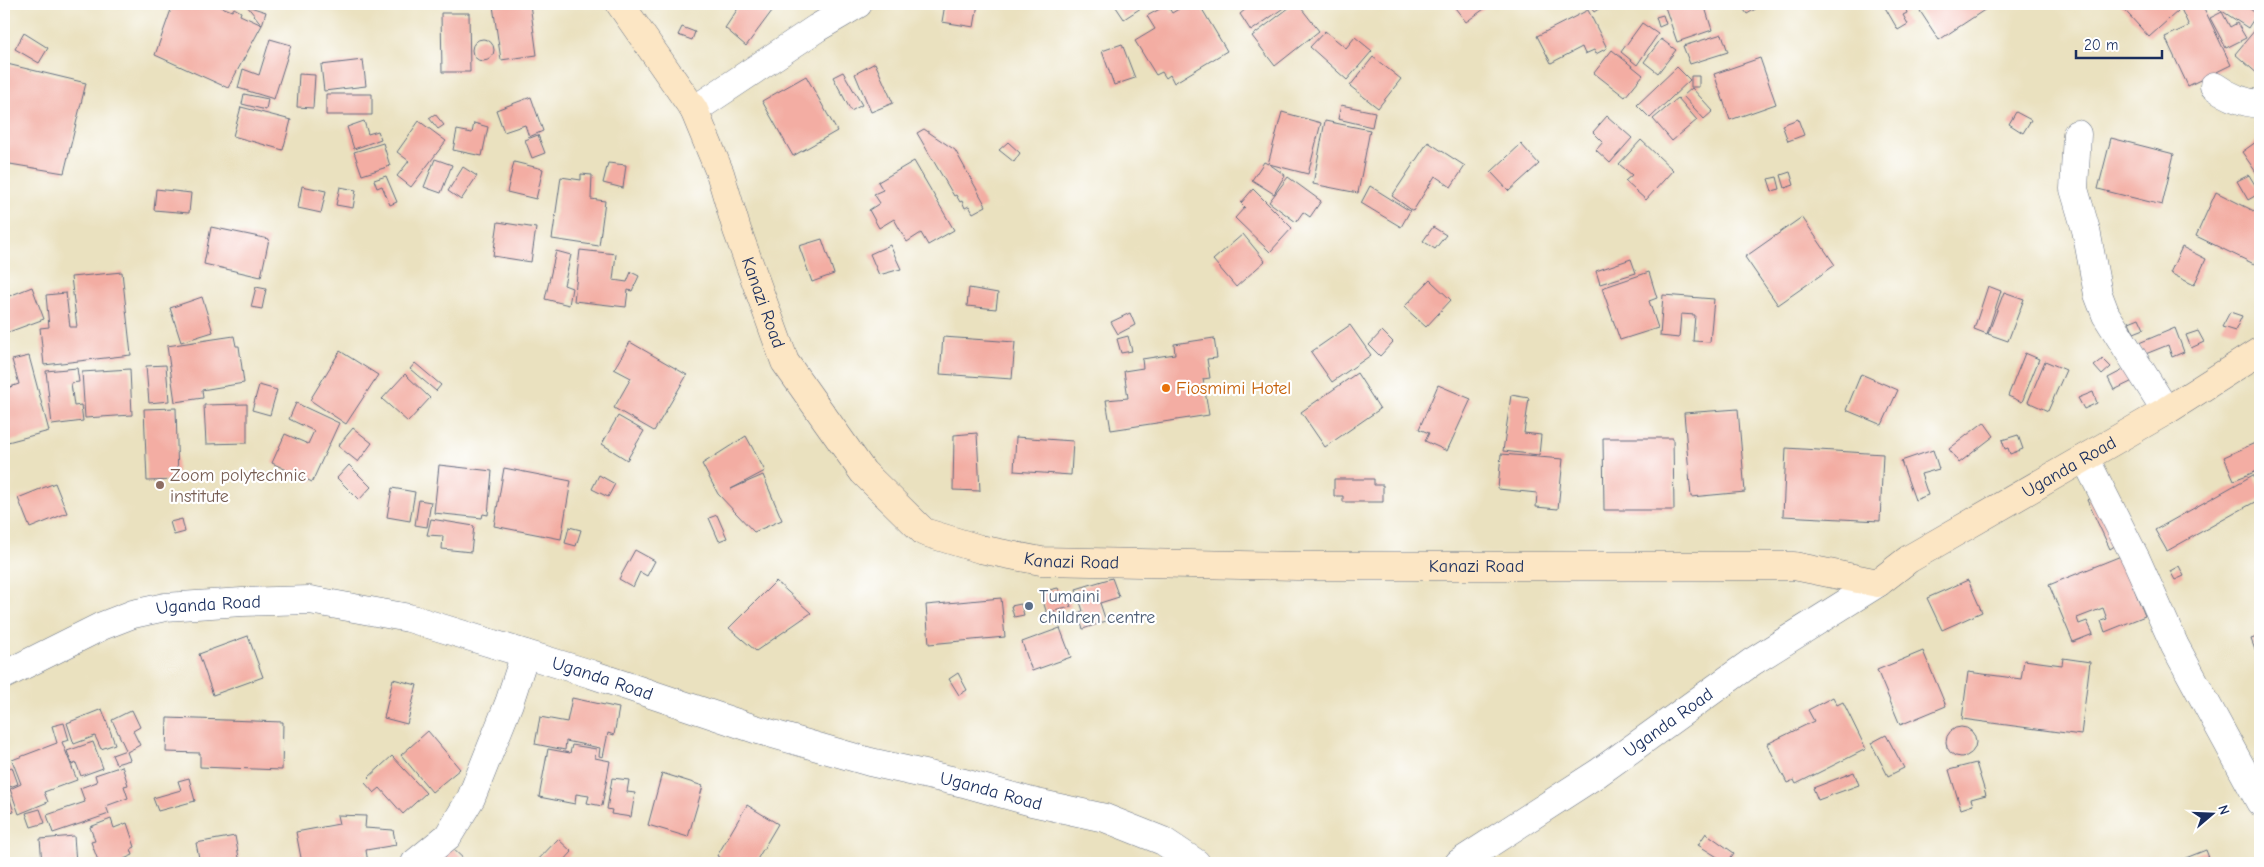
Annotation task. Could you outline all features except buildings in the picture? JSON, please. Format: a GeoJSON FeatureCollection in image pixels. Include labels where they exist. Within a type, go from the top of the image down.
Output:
{"type":"FeatureCollection","features":[{"type":"Feature","properties":{"kind":"main road","name":"Kanazi Road"},"geometry":{"type":"LineString","coordinates":[[620,4],[694,110],[720,173],[737,230],[785,362],[862,472],[924,532],[980,549],[1041,561],[1306,566],[1794,566],[1878,583]]}},
{"type":"Feature","properties":{"kind":"main road","name":"Uganda Road"},"geometry":{"type":"LineString","coordinates":[[1878,583],[1909,560],[2166,411],[2260,351]]}},
{"type":"Feature","properties":{"kind":"street"},"geometry":{"type":"LineString","coordinates":[[694,110],[817,28],[858,4]]}},
{"type":"Feature","properties":{"kind":"street"},"geometry":{"type":"LineString","coordinates":[[2214,86],[2230,97],[2250,104],[2260,104]]}},
{"type":"Feature","properties":{"kind":"street"},"geometry":{"type":"LineString","coordinates":[[2077,134],[2074,189],[2086,230],[2098,294],[2106,316],[2166,411]]}},
{"type":"Feature","properties":{"kind":"street"},"geometry":{"type":"LineString","coordinates":[[2085,458],[2136,559],[2175,646],[2260,802]]}},
{"type":"Feature","properties":{"kind":"street","name":"Uganda Road"},"geometry":{"type":"LineString","coordinates":[[1459,863],[1598,773],[1752,662],[1878,583]]}},
{"type":"Feature","properties":{"kind":"street","name":"Uganda Road"},"geometry":{"type":"LineString","coordinates":[[4,675],[102,626],[133,614],[165,607],[310,600],[400,616],[525,654],[755,729],[870,762],[1105,818],[1163,841],[1196,863]]}},
{"type":"Feature","properties":{"kind":"street"},"geometry":{"type":"LineString","coordinates":[[415,863],[448,836],[471,798],[510,704],[525,654]]}},
{"type":"Feature","properties":{"kind":"place","name":"Fiosmimi Hotel"},"geometry":{"type":"Point","coordinates":[1166,388]}},
{"type":"Feature","properties":{"kind":"place","name":"Zoom polytechnic institute"},"geometry":{"type":"Point","coordinates":[160,485]}},
{"type":"Feature","properties":{"kind":"place","name":"Tumaini children centre"},"geometry":{"type":"Point","coordinates":[1029,606]}}]}
